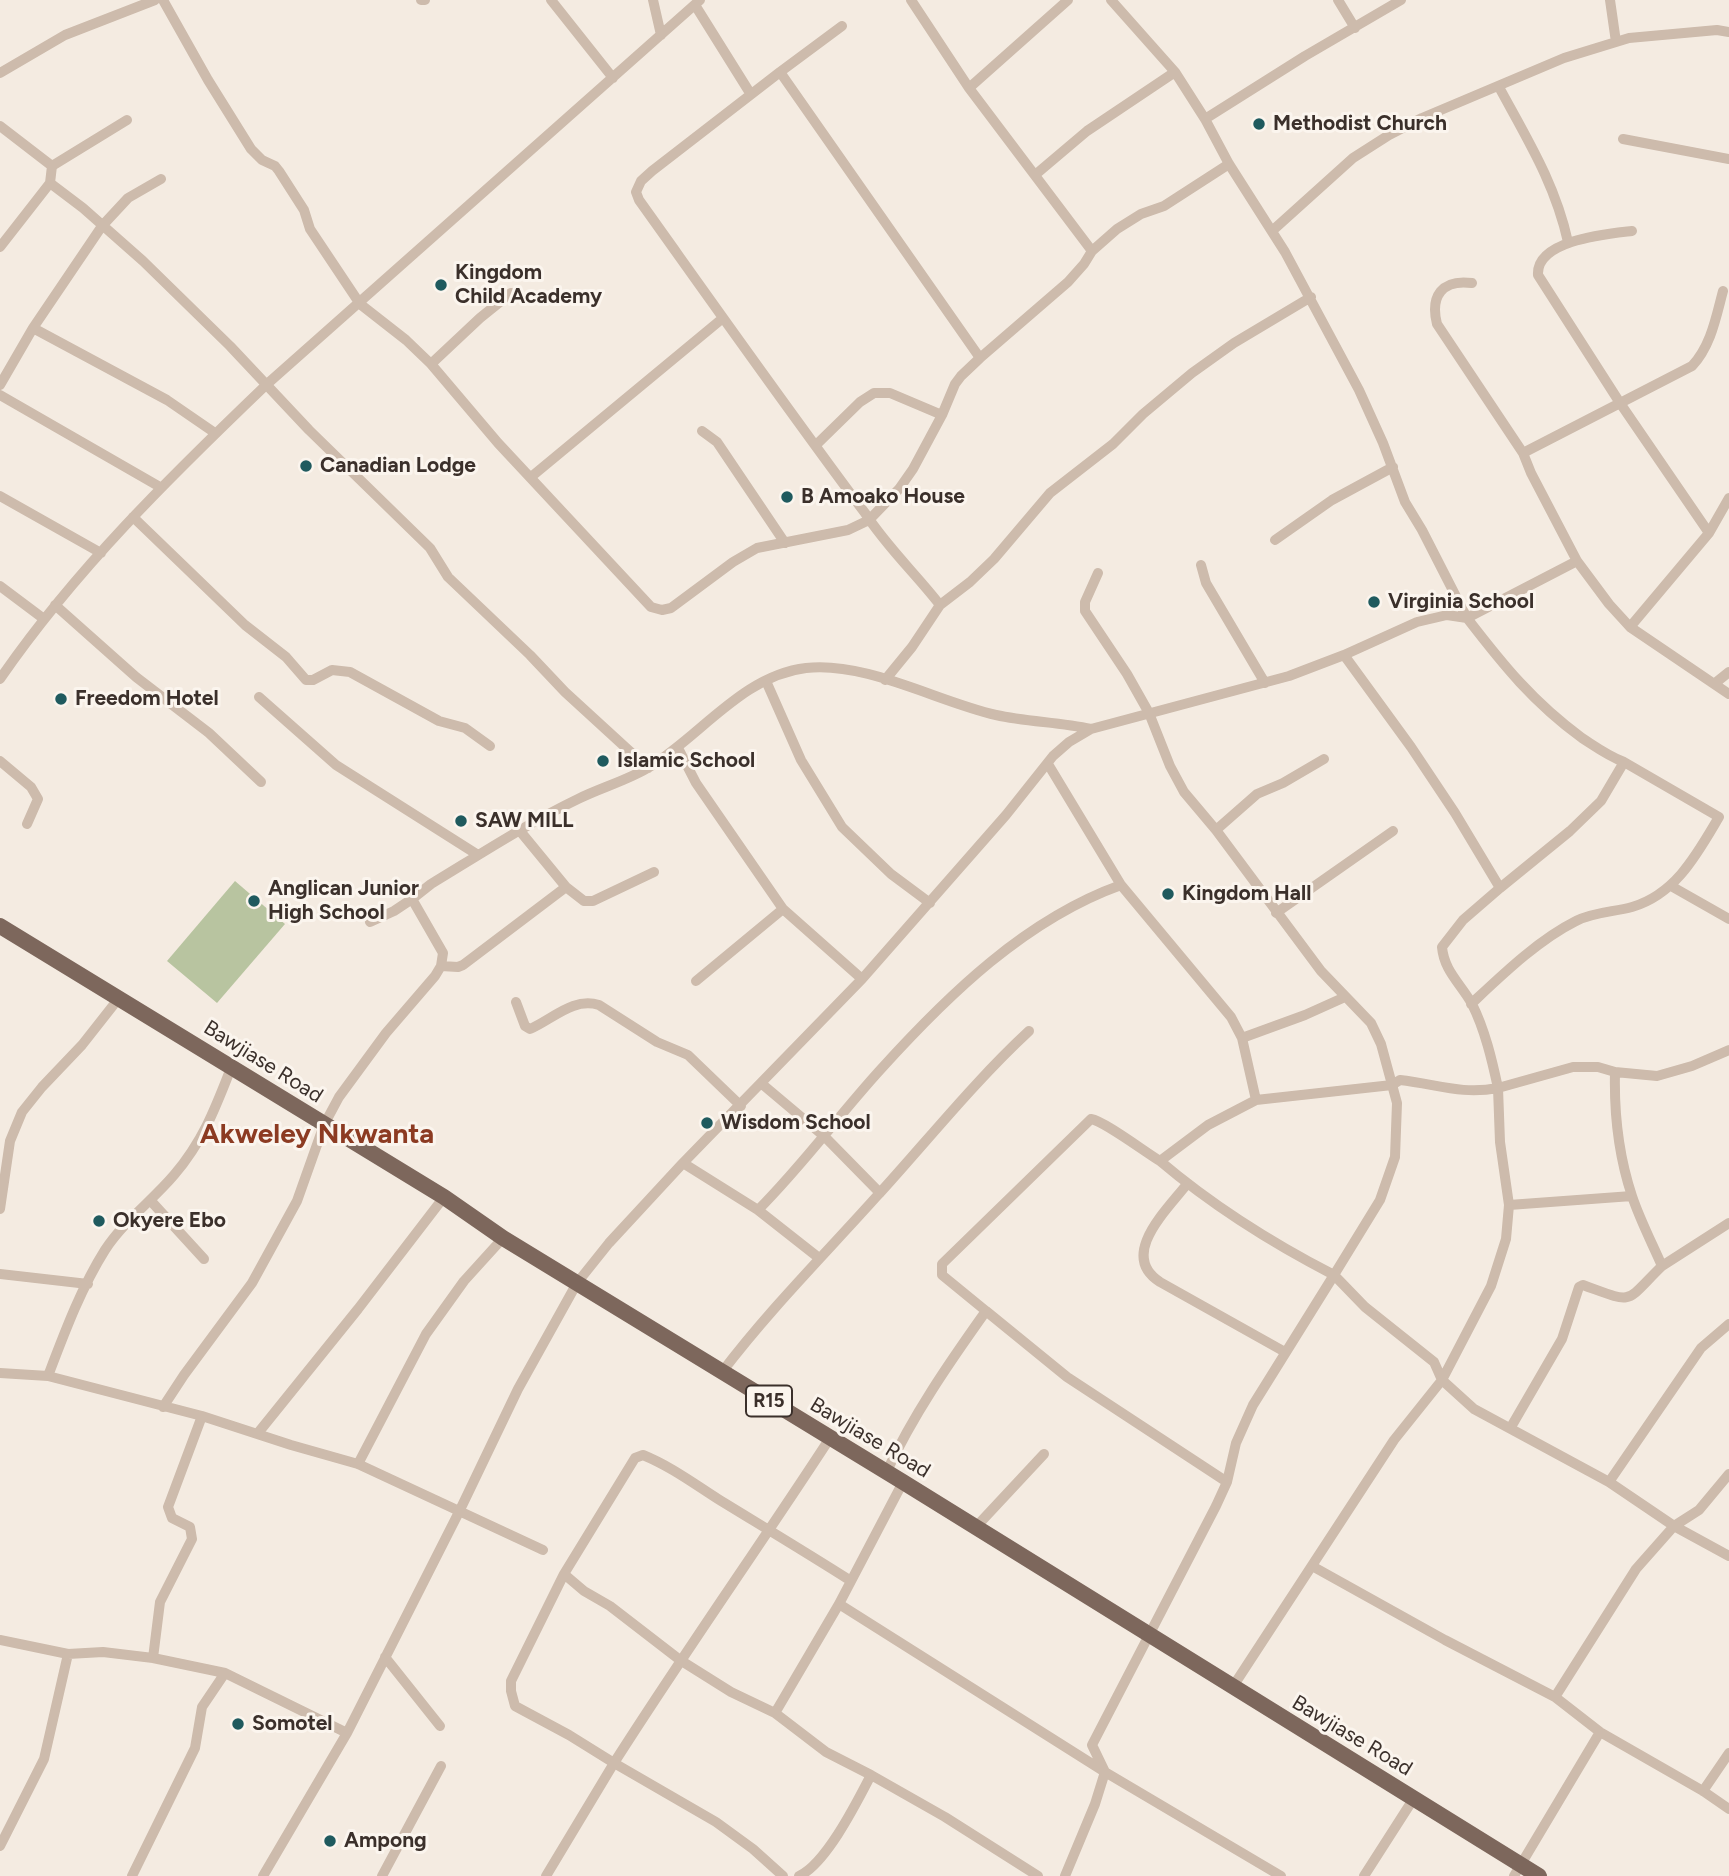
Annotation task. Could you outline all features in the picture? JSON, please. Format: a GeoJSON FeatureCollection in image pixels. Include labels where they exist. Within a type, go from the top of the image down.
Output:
{"type":"FeatureCollection","features":[{"type":"Feature","properties":{"kind":"main road","name":"Bawjiase Road"},"geometry":{"type":"LineString","coordinates":[[0,926],[1414,1798],[1517,1870],[1539,1876]]}},
{"type":"Feature","properties":{"kind":"street"},"geometry":{"type":"LineString","coordinates":[[0,73],[65,35],[155,0]]}},
{"type":"Feature","properties":{"kind":"street"},"geometry":{"type":"LineString","coordinates":[[163,0],[251,149],[279,171],[304,210],[310,229],[360,303],[406,340],[431,365],[651,607],[662,610],[671,608],[748,552],[768,544],[848,530],[869,520],[899,489],[913,469],[961,376],[1068,282],[1092,251],[1118,229],[1141,214],[1164,206],[1229,164]]}},
{"type":"Feature","properties":{"kind":"street"},"geometry":{"type":"LineString","coordinates":[[551,0],[614,78]]}},
{"type":"Feature","properties":{"kind":"street"},"geometry":{"type":"LineString","coordinates":[[653,0],[662,35]]}},
{"type":"Feature","properties":{"kind":"street"},"geometry":{"type":"LineString","coordinates":[[911,0],[969,89],[1092,251]]}},
{"type":"Feature","properties":{"kind":"street"},"geometry":{"type":"LineString","coordinates":[[969,89],[1068,0]]}},
{"type":"Feature","properties":{"kind":"street"},"geometry":{"type":"LineString","coordinates":[[1111,0],[1175,72],[1311,297],[1359,390],[1405,502],[1467,618],[1507,670],[1553,717],[1609,756],[1729,822]]}},
{"type":"Feature","properties":{"kind":"street"},"geometry":{"type":"LineString","coordinates":[[1338,0],[1355,28]]}},
{"type":"Feature","properties":{"kind":"street"},"geometry":{"type":"LineString","coordinates":[[1205,119],[1401,0]]}},
{"type":"Feature","properties":{"kind":"street"},"geometry":{"type":"LineString","coordinates":[[1610,0],[1616,42]]}},
{"type":"Feature","properties":{"kind":"street"},"geometry":{"type":"LineString","coordinates":[[0,679],[55,605],[160,487],[215,433],[698,2],[750,93]]}},
{"type":"Feature","properties":{"kind":"street"},"geometry":{"type":"LineString","coordinates":[[842,26],[750,93],[652,171],[641,181],[636,192],[639,200],[869,520],[940,605]]}},
{"type":"Feature","properties":{"kind":"street"},"geometry":{"type":"LineString","coordinates":[[1272,230],[1353,158],[1422,118],[1564,58],[1629,38],[1704,31],[1729,32]]}},
{"type":"Feature","properties":{"kind":"street"},"geometry":{"type":"LineString","coordinates":[[779,72],[980,358]]}},
{"type":"Feature","properties":{"kind":"street"},"geometry":{"type":"LineString","coordinates":[[1035,175],[1087,131],[1175,72]]}},
{"type":"Feature","properties":{"kind":"street"},"geometry":{"type":"LineString","coordinates":[[1499,87],[1550,181],[1568,242]]}},
{"type":"Feature","properties":{"kind":"street"},"geometry":{"type":"LineString","coordinates":[[52,166],[127,120]]}},
{"type":"Feature","properties":{"kind":"street"},"geometry":{"type":"LineString","coordinates":[[0,126],[52,166]]}},
{"type":"Feature","properties":{"kind":"street"},"geometry":{"type":"LineString","coordinates":[[1623,139],[1729,159]]}},
{"type":"Feature","properties":{"kind":"street"},"geometry":{"type":"LineString","coordinates":[[0,247],[50,183],[52,166]]}},
{"type":"Feature","properties":{"kind":"street"},"geometry":{"type":"LineString","coordinates":[[0,385],[33,328],[102,226],[128,198],[161,180]]}},
{"type":"Feature","properties":{"kind":"street"},"geometry":{"type":"LineString","coordinates":[[50,183],[143,261],[229,346],[265,386],[430,548],[448,577],[565,692],[648,768]]}},
{"type":"Feature","properties":{"kind":"street"},"geometry":{"type":"LineString","coordinates":[[1632,231],[1568,242],[1541,260],[1537,266],[1538,275],[1620,403],[1709,533]]}},
{"type":"Feature","properties":{"kind":"street"},"geometry":{"type":"LineString","coordinates":[[1472,282],[1455,283],[1439,292],[1433,309],[1437,324],[1523,453],[1577,561],[1630,627],[1729,694]]}},
{"type":"Feature","properties":{"kind":"street"},"geometry":{"type":"LineString","coordinates":[[1523,453],[1692,366],[1702,355],[1723,291]]}},
{"type":"Feature","properties":{"kind":"street"},"geometry":{"type":"LineString","coordinates":[[431,365],[480,318],[511,293]]}},
{"type":"Feature","properties":{"kind":"street"},"geometry":{"type":"LineString","coordinates":[[885,680],[912,648],[940,605],[994,559],[1050,494],[1113,444],[1183,380],[1234,343],[1311,297]]}},
{"type":"Feature","properties":{"kind":"street"},"geometry":{"type":"LineString","coordinates":[[531,477],[723,318]]}},
{"type":"Feature","properties":{"kind":"street"},"geometry":{"type":"LineString","coordinates":[[33,328],[167,400],[215,433]]}},
{"type":"Feature","properties":{"kind":"street"},"geometry":{"type":"LineString","coordinates":[[816,445],[874,393],[890,393],[942,415]]}},
{"type":"Feature","properties":{"kind":"street"},"geometry":{"type":"LineString","coordinates":[[0,395],[160,487]]}},
{"type":"Feature","properties":{"kind":"street"},"geometry":{"type":"LineString","coordinates":[[702,432],[717,442],[785,543]]}},
{"type":"Feature","properties":{"kind":"street"},"geometry":{"type":"LineString","coordinates":[[1275,540],[1332,500],[1392,467]]}},
{"type":"Feature","properties":{"kind":"street"},"geometry":{"type":"LineString","coordinates":[[0,496],[101,553]]}},
{"type":"Feature","properties":{"kind":"street"},"geometry":{"type":"LineString","coordinates":[[1630,627],[1709,533],[1729,498]]}},
{"type":"Feature","properties":{"kind":"street"},"geometry":{"type":"LineString","coordinates":[[133,517],[245,625],[286,657],[306,680],[313,680],[332,670],[350,672],[439,722],[465,728],[490,746]]}},
{"type":"Feature","properties":{"kind":"street"},"geometry":{"type":"LineString","coordinates":[[263,1876],[347,1733],[518,1389],[577,1283],[683,1163],[862,979],[930,903],[1053,756],[1090,729],[1265,683],[1344,655],[1417,622],[1447,615],[1467,618],[1577,561]]}},
{"type":"Feature","properties":{"kind":"street"},"geometry":{"type":"LineString","coordinates":[[1201,565],[1206,583],[1265,683]]}},
{"type":"Feature","properties":{"kind":"street"},"geometry":{"type":"LineString","coordinates":[[1065,1876],[1095,1804],[1105,1772],[1092,1745],[1227,1482],[1236,1443],[1253,1405],[1380,1200],[1395,1157],[1396,1103],[1377,1034],[1371,1023],[1321,971],[1216,830],[1184,792],[1170,766],[1149,713],[1085,611],[1085,602],[1098,573]]}},
{"type":"Feature","properties":{"kind":"street"},"geometry":{"type":"LineString","coordinates":[[0,586],[44,619]]}},
{"type":"Feature","properties":{"kind":"street"},"geometry":{"type":"LineString","coordinates":[[55,605],[136,677],[209,733],[261,782]]}},
{"type":"Feature","properties":{"kind":"street"},"geometry":{"type":"LineString","coordinates":[[1344,655],[1418,757],[1500,888]]}},
{"type":"Feature","properties":{"kind":"street"},"geometry":{"type":"LineString","coordinates":[[370,922],[394,911],[478,855],[520,831],[580,798],[648,768],[678,748],[745,693],[766,681],[807,668],[863,673],[996,715],[1090,729]]}},
{"type":"Feature","properties":{"kind":"street"},"geometry":{"type":"LineString","coordinates":[[1714,684],[1729,672]]}},
{"type":"Feature","properties":{"kind":"street"},"geometry":{"type":"LineString","coordinates":[[766,681],[801,760],[842,827],[891,874],[930,903]]}},
{"type":"Feature","properties":{"kind":"street"},"geometry":{"type":"LineString","coordinates":[[259,696],[336,765],[478,855]]}},
{"type":"Feature","properties":{"kind":"street"},"geometry":{"type":"LineString","coordinates":[[678,748],[696,783],[783,909],[862,979]]}},
{"type":"Feature","properties":{"kind":"street"},"geometry":{"type":"LineString","coordinates":[[1216,830],[1257,794],[1283,783],[1324,759]]}},
{"type":"Feature","properties":{"kind":"street"},"geometry":{"type":"LineString","coordinates":[[0,761],[31,787],[38,799],[27,824]]}},
{"type":"Feature","properties":{"kind":"street"},"geometry":{"type":"LineString","coordinates":[[1233,1688],[1394,1440],[1442,1380],[1493,1281],[1506,1239],[1509,1205],[1500,1142],[1498,1088],[1494,1066],[1471,1004],[1443,959],[1442,947],[1463,920],[1570,831],[1601,801],[1624,762]]}},
{"type":"Feature","properties":{"kind":"street"},"geometry":{"type":"LineString","coordinates":[[1048,764],[1121,885],[1231,1017],[1241,1038],[1256,1100]]}},
{"type":"Feature","properties":{"kind":"street"},"geometry":{"type":"LineString","coordinates":[[1471,1004],[1515,962],[1576,921],[1632,907],[1656,897],[1671,886],[1697,855],[1718,817]]}},
{"type":"Feature","properties":{"kind":"street"},"geometry":{"type":"LineString","coordinates":[[520,831],[566,887],[584,901],[593,901],[654,872]]}},
{"type":"Feature","properties":{"kind":"street"},"geometry":{"type":"LineString","coordinates":[[1276,914],[1393,831]]}},
{"type":"Feature","properties":{"kind":"street"},"geometry":{"type":"LineString","coordinates":[[758,1210],[825,1137],[882,1068],[936,1012],[996,957],[1047,921],[1094,895],[1121,885]]}},
{"type":"Feature","properties":{"kind":"street"},"geometry":{"type":"LineString","coordinates":[[1671,886],[1729,919]]}},
{"type":"Feature","properties":{"kind":"street"},"geometry":{"type":"LineString","coordinates":[[441,966],[463,965],[566,887]]}},
{"type":"Feature","properties":{"kind":"street"},"geometry":{"type":"LineString","coordinates":[[163,1406],[252,1283],[297,1201],[324,1125],[339,1097],[386,1033],[441,966],[443,953],[412,898]]}},
{"type":"Feature","properties":{"kind":"street"},"geometry":{"type":"LineString","coordinates":[[696,981],[783,909]]}},
{"type":"Feature","properties":{"kind":"street"},"geometry":{"type":"LineString","coordinates":[[1241,1038],[1345,997]]}},
{"type":"Feature","properties":{"kind":"street"},"geometry":{"type":"LineString","coordinates":[[0,1209],[10,1141],[23,1112],[119,998]]}},
{"type":"Feature","properties":{"kind":"street"},"geometry":{"type":"LineString","coordinates":[[516,1002],[525,1026],[530,1029],[575,1005],[589,1002],[599,1005],[657,1042],[688,1055],[741,1106]]}},
{"type":"Feature","properties":{"kind":"street"},"geometry":{"type":"LineString","coordinates":[[722,1372],[783,1297],[880,1193],[974,1085],[1029,1031]]}},
{"type":"Feature","properties":{"kind":"street"},"geometry":{"type":"LineString","coordinates":[[1160,1161],[1208,1125],[1256,1100],[1392,1085],[1400,1080],[1478,1092],[1573,1067],[1598,1067],[1615,1072],[1657,1076],[1692,1066],[1729,1050]]}},
{"type":"Feature","properties":{"kind":"street"},"geometry":{"type":"LineString","coordinates":[[48,1376],[104,1252],[119,1231],[174,1175],[204,1134],[231,1068]]}},
{"type":"Feature","properties":{"kind":"street"},"geometry":{"type":"LineString","coordinates":[[1615,1072],[1616,1113],[1624,1166],[1632,1196],[1662,1266]]}},
{"type":"Feature","properties":{"kind":"street"},"geometry":{"type":"LineString","coordinates":[[762,1084],[825,1137],[880,1193]]}},
{"type":"Feature","properties":{"kind":"street"},"geometry":{"type":"LineString","coordinates":[[1227,1482],[1067,1377],[942,1275],[942,1264],[1091,1119],[1105,1123],[1276,1245],[1334,1275],[1365,1307],[1434,1362],[1442,1380],[1474,1409],[1609,1482],[1674,1525],[1729,1556]]}},
{"type":"Feature","properties":{"kind":"street"},"geometry":{"type":"LineString","coordinates":[[683,1163],[758,1210],[819,1258]]}},
{"type":"Feature","properties":{"kind":"street"},"geometry":{"type":"LineString","coordinates":[[1187,1184],[1152,1228],[1141,1256],[1144,1267],[1151,1277],[1285,1352]]}},
{"type":"Feature","properties":{"kind":"street"},"geometry":{"type":"LineString","coordinates":[[1509,1205],[1632,1196]]}},
{"type":"Feature","properties":{"kind":"street"},"geometry":{"type":"LineString","coordinates":[[258,1433],[358,1309],[443,1197]]}},
{"type":"Feature","properties":{"kind":"street"},"geometry":{"type":"LineString","coordinates":[[150,1200],[204,1259]]}},
{"type":"Feature","properties":{"kind":"street"},"geometry":{"type":"LineString","coordinates":[[1511,1427],[1562,1339],[1579,1287],[1583,1285],[1622,1299],[1631,1297],[1662,1266],[1729,1223]]}},
{"type":"Feature","properties":{"kind":"street"},"geometry":{"type":"LineString","coordinates":[[358,1464],[426,1334],[464,1281],[503,1238]]}},
{"type":"Feature","properties":{"kind":"street"},"geometry":{"type":"LineString","coordinates":[[0,1274],[88,1284]]}},
{"type":"Feature","properties":{"kind":"street"},"geometry":{"type":"LineString","coordinates":[[886,1473],[903,1436],[986,1311]]}},
{"type":"Feature","properties":{"kind":"street"},"geometry":{"type":"LineString","coordinates":[[1609,1482],[1700,1349],[1729,1324]]}},
{"type":"Feature","properties":{"kind":"street"},"geometry":{"type":"LineString","coordinates":[[0,1373],[48,1376],[202,1416],[358,1464],[543,1550]]}},
{"type":"Feature","properties":{"kind":"street"},"geometry":{"type":"LineString","coordinates":[[153,1658],[160,1602],[192,1539],[190,1527],[172,1518],[168,1507],[202,1416]]}},
{"type":"Feature","properties":{"kind":"street"},"geometry":{"type":"LineString","coordinates":[[545,1876],[680,1660],[830,1438]]}},
{"type":"Feature","properties":{"kind":"street"},"geometry":{"type":"LineString","coordinates":[[975,1528],[1044,1454]]}},
{"type":"Feature","properties":{"kind":"street"},"geometry":{"type":"LineString","coordinates":[[783,1876],[753,1849],[716,1822],[515,1706],[511,1681],[565,1574],[635,1458],[643,1455],[679,1473],[851,1581]]}},
{"type":"Feature","properties":{"kind":"street"},"geometry":{"type":"LineString","coordinates":[[1555,1697],[1636,1569],[1674,1525],[1685,1521],[1699,1510],[1729,1474]]}},
{"type":"Feature","properties":{"kind":"street"},"geometry":{"type":"LineString","coordinates":[[775,1713],[839,1604],[903,1482]]}},
{"type":"Feature","properties":{"kind":"street"},"geometry":{"type":"LineString","coordinates":[[1312,1566],[1555,1697],[1600,1732],[1703,1791],[1729,1809]]}},
{"type":"Feature","properties":{"kind":"street"},"geometry":{"type":"LineString","coordinates":[[565,1574],[584,1591],[610,1606],[680,1660],[731,1692],[775,1713],[826,1752],[945,1817],[1038,1876]]}},
{"type":"Feature","properties":{"kind":"street"},"geometry":{"type":"LineString","coordinates":[[839,1604],[1105,1772],[1281,1876]]}},
{"type":"Feature","properties":{"kind":"street"},"geometry":{"type":"LineString","coordinates":[[0,1640],[68,1654],[103,1652],[153,1658],[225,1673],[347,1733]]}},
{"type":"Feature","properties":{"kind":"street"},"geometry":{"type":"LineString","coordinates":[[0,1846],[44,1759],[68,1654]]}},
{"type":"Feature","properties":{"kind":"street"},"geometry":{"type":"LineString","coordinates":[[385,1657],[440,1726]]}},
{"type":"Feature","properties":{"kind":"street"},"geometry":{"type":"LineString","coordinates":[[132,1876],[195,1748],[202,1707],[225,1673]]}},
{"type":"Feature","properties":{"kind":"street"},"geometry":{"type":"LineString","coordinates":[[1517,1870],[1600,1732]]}},
{"type":"Feature","properties":{"kind":"street"},"geometry":{"type":"LineString","coordinates":[[1703,1791],[1729,1753]]}},
{"type":"Feature","properties":{"kind":"street"},"geometry":{"type":"LineString","coordinates":[[382,1876],[441,1766]]}},
{"type":"Feature","properties":{"kind":"street"},"geometry":{"type":"LineString","coordinates":[[802,1875],[816,1864],[839,1831],[862,1797],[871,1775]]}},
{"type":"Feature","properties":{"kind":"street"},"geometry":{"type":"LineString","coordinates":[[1364,1876],[1414,1798]]}},
{"type":"Feature","properties":{"kind":"green space"},"geometry":{"type":"Polygon","coordinates":[[[235,881],[285,924],[217,1003],[167,961],[235,881]]]}},
{"type":"Feature","properties":{"kind":"place","name":"Methodist Church"},"geometry":{"type":"Point","coordinates":[1259,124]}},
{"type":"Feature","properties":{"kind":"place","name":"Kingdom Child Academy"},"geometry":{"type":"Point","coordinates":[441,285]}},
{"type":"Feature","properties":{"kind":"place","name":"Canadian Lodge"},"geometry":{"type":"Point","coordinates":[306,466]}},
{"type":"Feature","properties":{"kind":"place","name":"B Amoako House"},"geometry":{"type":"Point","coordinates":[787,497]}},
{"type":"Feature","properties":{"kind":"place","name":"Virginia School"},"geometry":{"type":"Point","coordinates":[1374,602]}},
{"type":"Feature","properties":{"kind":"place","name":"Freedom Hotel"},"geometry":{"type":"Point","coordinates":[61,699]}},
{"type":"Feature","properties":{"kind":"place","name":"Islamic School"},"geometry":{"type":"Point","coordinates":[603,761]}},
{"type":"Feature","properties":{"kind":"place","name":"SAW MILL"},"geometry":{"type":"Point","coordinates":[461,821]}},
{"type":"Feature","properties":{"kind":"place","name":"Kingdom Hall"},"geometry":{"type":"Point","coordinates":[1168,894]}},
{"type":"Feature","properties":{"kind":"place","name":"Anglican Junior High School"},"geometry":{"type":"Point","coordinates":[254,901]}},
{"type":"Feature","properties":{"kind":"place","name":"Wisdom School"},"geometry":{"type":"Point","coordinates":[707,1123]}},
{"type":"Feature","properties":{"kind":"place","name":"Okyere Ebo"},"geometry":{"type":"Point","coordinates":[99,1221]}},
{"type":"Feature","properties":{"kind":"place","name":"Somotel"},"geometry":{"type":"Point","coordinates":[238,1724]}},
{"type":"Feature","properties":{"kind":"place","name":"Ampong"},"geometry":{"type":"Point","coordinates":[330,1841]}},
{"type":"Feature","properties":{"kind":"district","name":"Akweley Nkwanta"},"geometry":{"type":"Point","coordinates":[317,1135]}}]}
